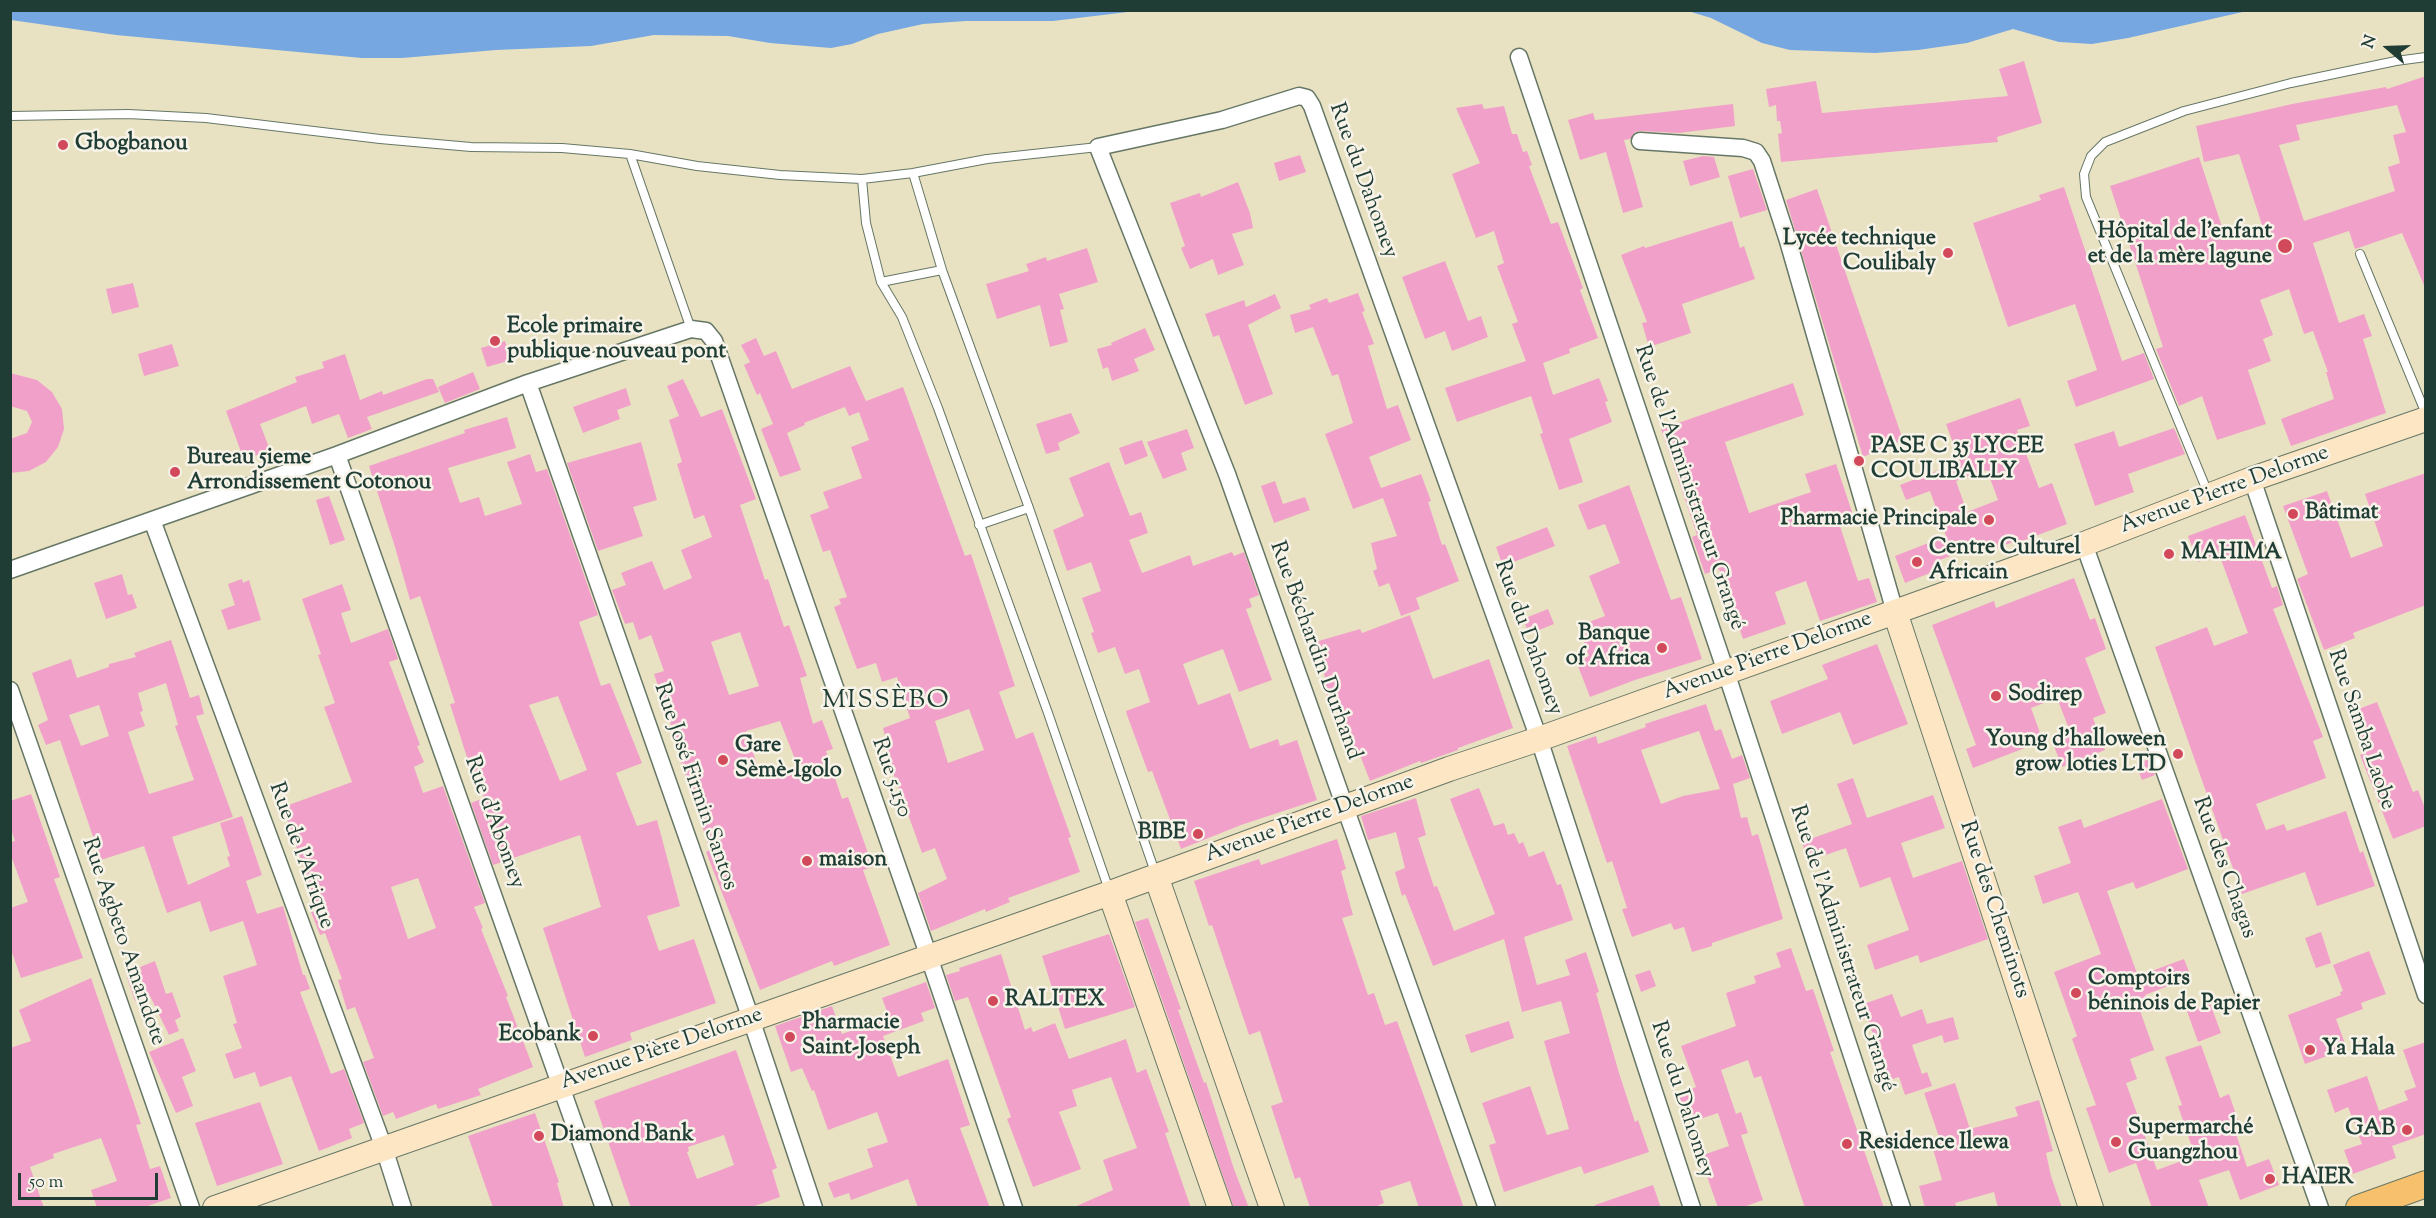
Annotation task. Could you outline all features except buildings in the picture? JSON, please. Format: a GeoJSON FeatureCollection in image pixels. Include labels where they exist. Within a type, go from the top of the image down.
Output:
{"type":"FeatureCollection","features":[{"type":"Feature","properties":{"kind":"main road","name":"Avenue Pierre Delorme"},"geometry":{"type":"LineString","coordinates":[[1110,893],[1449,769],[2084,544],[2252,479],[2426,419]]}},
{"type":"Feature","properties":{"kind":"main road","name":"Rue des Cheminots"},"geometry":{"type":"LineString","coordinates":[[1895,612],[2091,1208]]}},
{"type":"Feature","properties":{"kind":"main road"},"geometry":{"type":"LineString","coordinates":[[1156,876],[1272,1208]]}},
{"type":"Feature","properties":{"kind":"main road","name":"Avenue Pière Delorme"},"geometry":{"type":"LineString","coordinates":[[215,1208],[1110,893]]}},
{"type":"Feature","properties":{"kind":"main road"},"geometry":{"type":"LineString","coordinates":[[1110,893],[1220,1208]]}},
{"type":"Feature","properties":{"kind":"main road"},"geometry":{"type":"LineString","coordinates":[[2359,1208],[2426,1184]]}},
{"type":"Feature","properties":{"kind":"street","name":"Rue de l'Administrateur Grangé"},"geometry":{"type":"LineString","coordinates":[[1519,57],[1726,672],[1902,1208]]}},
{"type":"Feature","properties":{"kind":"street","name":"Rue du Dahomey"},"geometry":{"type":"LineString","coordinates":[[1098,147],[1222,120],[1299,96],[1307,98],[1312,106],[1539,739],[1692,1208]]}},
{"type":"Feature","properties":{"kind":"street"},"geometry":{"type":"LineString","coordinates":[[1640,141],[1743,148],[1756,152],[1762,161],[1788,241],[1895,612]]}},
{"type":"Feature","properties":{"kind":"street","name":"Rue Béchardin Durhand"},"geometry":{"type":"LineString","coordinates":[[1098,147],[1227,474],[1487,1208]]}},
{"type":"Feature","properties":{"kind":"street"},"geometry":{"type":"LineString","coordinates":[[10,570],[337,455],[528,383],[699,330]]}},
{"type":"Feature","properties":{"kind":"street","name":"Rue 5.150"},"geometry":{"type":"LineString","coordinates":[[699,330],[714,341],[1014,1208]]}},
{"type":"Feature","properties":{"kind":"street","name":"Rue José Firmin Santos"},"geometry":{"type":"LineString","coordinates":[[528,383],[751,1019],[814,1208]]}},
{"type":"Feature","properties":{"kind":"street","name":"Rue d'Abomey"},"geometry":{"type":"LineString","coordinates":[[337,455],[563,1085],[604,1208]]}},
{"type":"Feature","properties":{"kind":"street","name":"Rue Samba Laobe"},"geometry":{"type":"LineString","coordinates":[[2252,479],[2426,995]]}},
{"type":"Feature","properties":{"kind":"street","name":"Rue de l'Afrique"},"geometry":{"type":"LineString","coordinates":[[152,520],[384,1148],[404,1208]]}},
{"type":"Feature","properties":{"kind":"street","name":"Rue des Chagas"},"geometry":{"type":"LineString","coordinates":[[2084,544],[2320,1208]]}},
{"type":"Feature","properties":{"kind":"street","name":"Rue Agbeto Amandote"},"geometry":{"type":"LineString","coordinates":[[10,690],[191,1208]]}},
{"type":"Feature","properties":{"kind":"lane"},"geometry":{"type":"LineString","coordinates":[[2210,496],[2086,197],[2084,174],[2091,156],[2105,142],[2184,111],[2292,83],[2426,57]]}},
{"type":"Feature","properties":{"kind":"lane"},"geometry":{"type":"LineString","coordinates":[[10,116],[166,115],[471,147],[562,148],[630,154],[697,166],[780,175],[861,179],[913,173],[987,159],[1098,147]]}},
{"type":"Feature","properties":{"kind":"lane"},"geometry":{"type":"LineString","coordinates":[[630,154],[699,330]]}},
{"type":"Feature","properties":{"kind":"lane"},"geometry":{"type":"LineString","coordinates":[[913,173],[942,270],[1029,508],[1156,876]]}},
{"type":"Feature","properties":{"kind":"lane"},"geometry":{"type":"LineString","coordinates":[[861,179],[866,223],[881,282],[902,317],[915,346],[1048,712],[1110,893]]}},
{"type":"Feature","properties":{"kind":"lane"},"geometry":{"type":"LineString","coordinates":[[2360,254],[2426,414]]}},
{"type":"Feature","properties":{"kind":"lane"},"geometry":{"type":"LineString","coordinates":[[881,282],[942,270]]}},
{"type":"Feature","properties":{"kind":"lane"},"geometry":{"type":"LineString","coordinates":[[979,525],[1029,508]]}},
{"type":"Feature","properties":{"kind":"water"},"geometry":{"type":"Polygon","coordinates":[[[11,10],[1136,11],[1053,21],[966,21],[923,24],[831,48],[770,43],[728,36],[654,35],[591,46],[496,50],[402,58],[362,58],[116,35],[11,20],[11,10]]]}},
{"type":"Feature","properties":{"kind":"water"},"geometry":{"type":"Polygon","coordinates":[[[1688,11],[2247,11],[2092,44],[2059,42],[2013,29],[1967,43],[1875,53],[1790,50],[1762,43],[1711,18],[1688,11]]]}},
{"type":"Feature","properties":{"kind":"place","name":"Gbogbanou"},"geometry":{"type":"Point","coordinates":[63,145]}},
{"type":"Feature","properties":{"kind":"place","name":"Hôpital de l'enfant et de la mère lagune"},"geometry":{"type":"Point","coordinates":[2285,246]}},
{"type":"Feature","properties":{"kind":"place","name":"Lycée technique Coulibaly"},"geometry":{"type":"Point","coordinates":[1948,253]}},
{"type":"Feature","properties":{"kind":"place","name":"Ecole primaire publique nouveau pont"},"geometry":{"type":"Point","coordinates":[495,341]}},
{"type":"Feature","properties":{"kind":"place","name":"PASE C 35 LYCEE COULIBALLY"},"geometry":{"type":"Point","coordinates":[1859,461]}},
{"type":"Feature","properties":{"kind":"place","name":"Bureau 5ieme Arrondissement Cotonou"},"geometry":{"type":"Point","coordinates":[175,472]}},
{"type":"Feature","properties":{"kind":"place","name":"Bâtimat"},"geometry":{"type":"Point","coordinates":[2293,514]}},
{"type":"Feature","properties":{"kind":"place","name":"Pharmacie Principale"},"geometry":{"type":"Point","coordinates":[1989,520]}},
{"type":"Feature","properties":{"kind":"place","name":"MAHIMA"},"geometry":{"type":"Point","coordinates":[2169,554]}},
{"type":"Feature","properties":{"kind":"place","name":"Centre Culturel Africain"},"geometry":{"type":"Point","coordinates":[1917,562]}},
{"type":"Feature","properties":{"kind":"place","name":"Banque of Africa"},"geometry":{"type":"Point","coordinates":[1662,648]}},
{"type":"Feature","properties":{"kind":"place","name":"Sodirep"},"geometry":{"type":"Point","coordinates":[1996,696]}},
{"type":"Feature","properties":{"kind":"place","name":"Young d'halloween grow loties LTD"},"geometry":{"type":"Point","coordinates":[2178,754]}},
{"type":"Feature","properties":{"kind":"place","name":"Gare Sèmè-Igolo"},"geometry":{"type":"Point","coordinates":[723,760]}},
{"type":"Feature","properties":{"kind":"place","name":"BIBE"},"geometry":{"type":"Point","coordinates":[1198,834]}},
{"type":"Feature","properties":{"kind":"place","name":"maison"},"geometry":{"type":"Point","coordinates":[807,861]}},
{"type":"Feature","properties":{"kind":"place","name":"Comptoirs béninois de Papier"},"geometry":{"type":"Point","coordinates":[2076,993]}},
{"type":"Feature","properties":{"kind":"place","name":"RALITEX"},"geometry":{"type":"Point","coordinates":[993,1001]}},
{"type":"Feature","properties":{"kind":"place","name":"Ecobank"},"geometry":{"type":"Point","coordinates":[593,1036]}},
{"type":"Feature","properties":{"kind":"place","name":"Pharmacie Saint-Joseph"},"geometry":{"type":"Point","coordinates":[790,1037]}},
{"type":"Feature","properties":{"kind":"place","name":"Ya Hala"},"geometry":{"type":"Point","coordinates":[2310,1050]}},
{"type":"Feature","properties":{"kind":"place","name":"GAB"},"geometry":{"type":"Point","coordinates":[2407,1130]}},
{"type":"Feature","properties":{"kind":"place","name":"Diamond Bank"},"geometry":{"type":"Point","coordinates":[539,1136]}},
{"type":"Feature","properties":{"kind":"place","name":"Supermarché Guangzhou"},"geometry":{"type":"Point","coordinates":[2116,1142]}},
{"type":"Feature","properties":{"kind":"place","name":"Residence Ilewa"},"geometry":{"type":"Point","coordinates":[1847,1144]}},
{"type":"Feature","properties":{"kind":"place","name":"HAIER"},"geometry":{"type":"Point","coordinates":[2270,1179]}},
{"type":"Feature","properties":{"kind":"district","name":"MISSÈBO"},"geometry":{"type":"Point","coordinates":[886,703]}}]}
